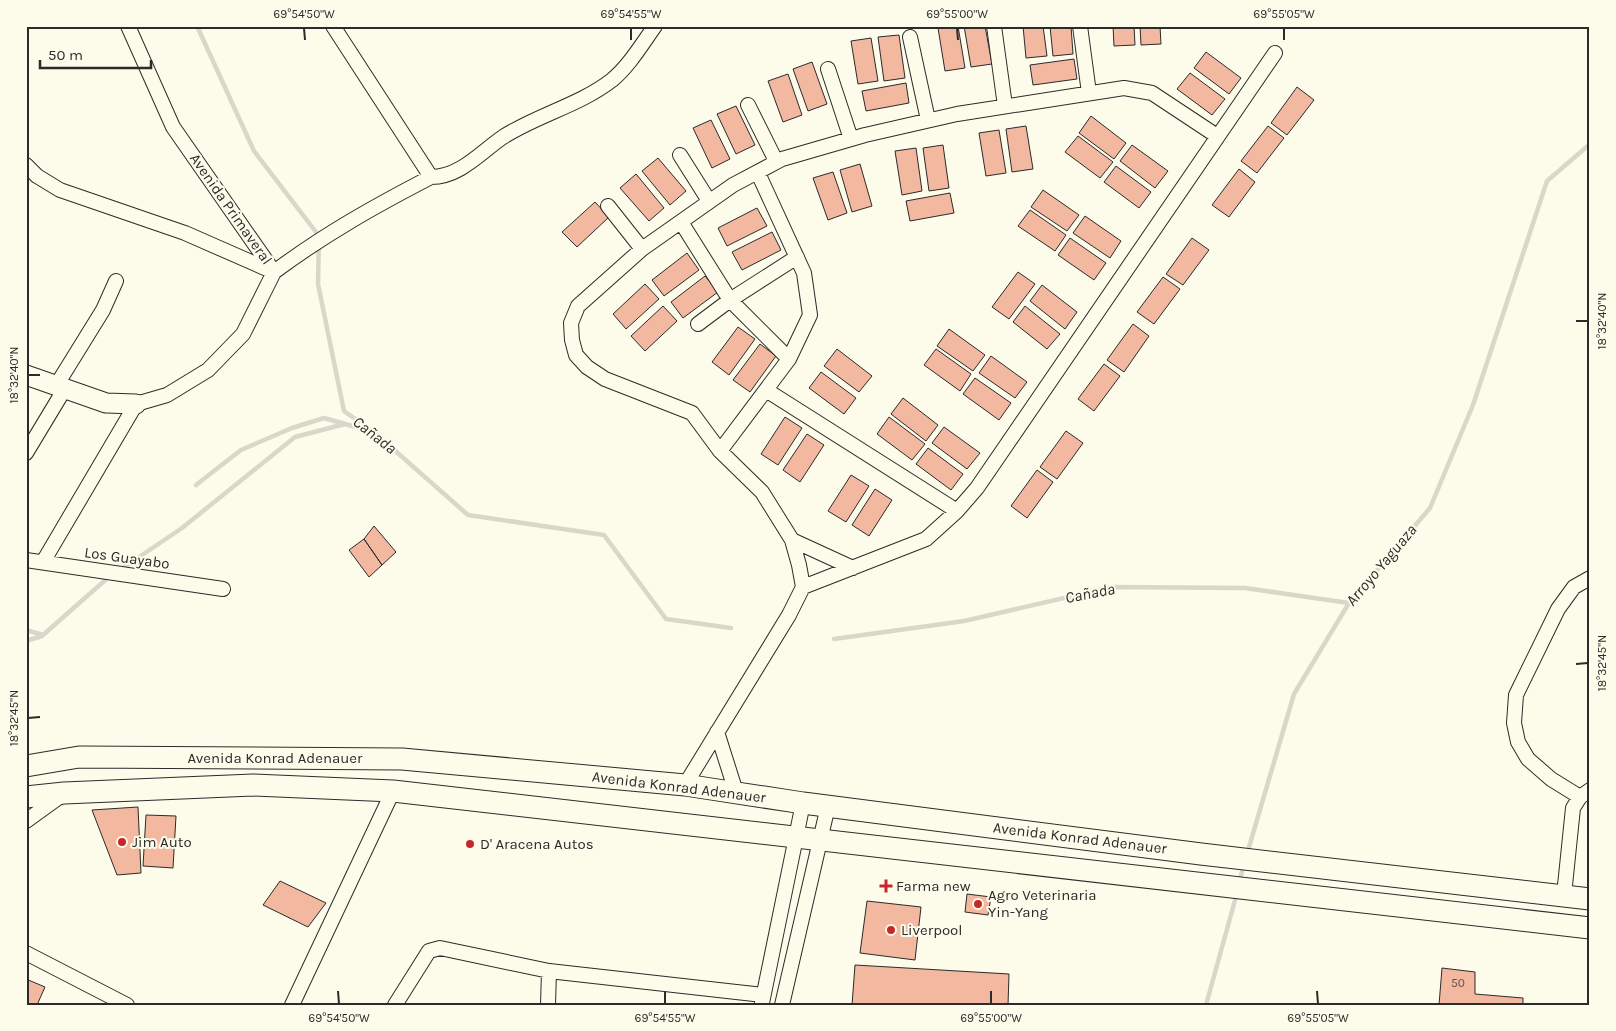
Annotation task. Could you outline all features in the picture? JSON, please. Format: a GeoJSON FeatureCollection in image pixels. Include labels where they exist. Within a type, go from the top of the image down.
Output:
{"type":"FeatureCollection","features":[{"type":"Feature","properties":{"kind":"main road","name":"Avenida Konrad Adenauer"},"geometry":{"type":"LineString","coordinates":[[26,766],[79,757],[402,759],[685,785],[803,803],[1201,854],[1590,898]]}},
{"type":"Feature","properties":{"kind":"main road","name":"Avenida Konrad Adenauer"},"geometry":{"type":"LineString","coordinates":[[26,797],[64,793],[253,785],[393,791],[1590,928]]}},
{"type":"Feature","properties":{"kind":"street","name":"Avenida Primaveral"},"geometry":{"type":"LineString","coordinates":[[26,375],[106,404],[136,404],[167,395],[208,370],[243,334],[274,272],[173,127],[128,26]]}},
{"type":"Feature","properties":{"kind":"street"},"geometry":{"type":"LineString","coordinates":[[333,26],[431,177]]}},
{"type":"Feature","properties":{"kind":"street"},"geometry":{"type":"LineString","coordinates":[[26,165],[36,176],[60,190],[186,233],[274,272],[331,231],[431,177],[444,177],[484,154],[503,137],[612,80],[655,26]]}},
{"type":"Feature","properties":{"kind":"street"},"geometry":{"type":"LineString","coordinates":[[994,26],[1005,106]]}},
{"type":"Feature","properties":{"kind":"street"},"geometry":{"type":"LineString","coordinates":[[1080,26],[1089,93]]}},
{"type":"Feature","properties":{"kind":"street"},"geometry":{"type":"LineString","coordinates":[[910,37],[928,120]]}},
{"type":"Feature","properties":{"kind":"street"},"geometry":{"type":"LineString","coordinates":[[803,587],[926,539],[957,511],[976,488],[1275,53]]}},
{"type":"Feature","properties":{"kind":"street"},"geometry":{"type":"LineString","coordinates":[[828,69],[851,139]]}},
{"type":"Feature","properties":{"kind":"street"},"geometry":{"type":"LineString","coordinates":[[685,785],[789,615],[803,587],[792,540],[762,492],[720,451],[692,413],[605,379],[587,367],[576,355],[572,340],[571,323],[578,306],[642,249],[733,185],[776,162],[851,139],[928,120],[1124,88],[1152,93],[1217,136]]}},
{"type":"Feature","properties":{"kind":"street"},"geometry":{"type":"LineString","coordinates":[[748,104],[776,162]]}},
{"type":"Feature","properties":{"kind":"street"},"geometry":{"type":"LineString","coordinates":[[680,155],[709,201]]}},
{"type":"Feature","properties":{"kind":"street"},"geometry":{"type":"LineString","coordinates":[[720,451],[789,359],[810,315],[804,273],[758,173]]}},
{"type":"Feature","properties":{"kind":"street"},"geometry":{"type":"LineString","coordinates":[[608,206],[642,249]]}},
{"type":"Feature","properties":{"kind":"street"},"geometry":{"type":"LineString","coordinates":[[681,222],[730,300],[789,359]]}},
{"type":"Feature","properties":{"kind":"street"},"geometry":{"type":"LineString","coordinates":[[698,324],[730,300],[797,257]]}},
{"type":"Feature","properties":{"kind":"street"},"geometry":{"type":"LineString","coordinates":[[26,454],[103,310],[116,281]]}},
{"type":"Feature","properties":{"kind":"street"},"geometry":{"type":"LineString","coordinates":[[766,390],[957,511]]}},
{"type":"Feature","properties":{"kind":"street"},"geometry":{"type":"LineString","coordinates":[[43,562],[136,404]]}},
{"type":"Feature","properties":{"kind":"street"},"geometry":{"type":"LineString","coordinates":[[792,540],[853,568]]}},
{"type":"Feature","properties":{"kind":"street","name":"Los Guayabo"},"geometry":{"type":"LineString","coordinates":[[26,560],[98,569],[224,589]]}},
{"type":"Feature","properties":{"kind":"street"},"geometry":{"type":"LineString","coordinates":[[1564,895],[1573,808],[1585,794],[1550,779],[1528,759],[1518,742],[1514,723],[1516,695],[1558,609],[1574,587],[1590,578]]}},
{"type":"Feature","properties":{"kind":"street"},"geometry":{"type":"LineString","coordinates":[[717,732],[736,792]]}},
{"type":"Feature","properties":{"kind":"street"},"geometry":{"type":"LineString","coordinates":[[292,1005],[393,791]]}},
{"type":"Feature","properties":{"kind":"street"},"geometry":{"type":"LineString","coordinates":[[26,821],[64,793]]}},
{"type":"Feature","properties":{"kind":"street"},"geometry":{"type":"LineString","coordinates":[[395,1005],[429,951],[434,949],[549,971],[762,1000],[803,803]]}},
{"type":"Feature","properties":{"kind":"street"},"geometry":{"type":"LineString","coordinates":[[782,1005],[828,806]]}},
{"type":"Feature","properties":{"kind":"street"},"geometry":{"type":"LineString","coordinates":[[26,953],[127,1005]]}},
{"type":"Feature","properties":{"kind":"street"},"geometry":{"type":"LineString","coordinates":[[548,1005],[549,971]]}},
{"type":"Feature","properties":{"kind":"building"},"geometry":{"type":"Polygon","coordinates":[[[958,26],[965,68],[945,71],[938,28],[958,26]]]}},
{"type":"Feature","properties":{"kind":"building"},"geometry":{"type":"Polygon","coordinates":[[[964,26],[985,26],[992,64],[971,67],[964,26]]]}},
{"type":"Feature","properties":{"kind":"building"},"geometry":{"type":"Polygon","coordinates":[[[1023,26],[1043,26],[1047,56],[1026,58],[1023,26]]]}},
{"type":"Feature","properties":{"kind":"building"},"geometry":{"type":"Polygon","coordinates":[[[1050,26],[1071,26],[1073,54],[1053,56],[1050,26]]]}},
{"type":"Feature","properties":{"kind":"building"},"geometry":{"type":"Polygon","coordinates":[[[1113,26],[1134,26],[1135,45],[1114,46],[1113,26]]]}},
{"type":"Feature","properties":{"kind":"building"},"geometry":{"type":"Polygon","coordinates":[[[1140,26],[1160,26],[1161,44],[1141,45],[1140,26]]]}},
{"type":"Feature","properties":{"kind":"building"},"geometry":{"type":"Polygon","coordinates":[[[899,35],[905,78],[884,81],[878,37],[899,35]]]}},
{"type":"Feature","properties":{"kind":"building"},"geometry":{"type":"Polygon","coordinates":[[[871,38],[878,81],[858,84],[851,41],[871,38]]]}},
{"type":"Feature","properties":{"kind":"building"},"geometry":{"type":"Polygon","coordinates":[[[1206,52],[1241,78],[1229,94],[1194,68],[1206,52]]]}},
{"type":"Feature","properties":{"kind":"building"},"geometry":{"type":"Polygon","coordinates":[[[1074,59],[1077,79],[1033,85],[1030,65],[1074,59]]]}},
{"type":"Feature","properties":{"kind":"building"},"geometry":{"type":"Polygon","coordinates":[[[812,62],[827,104],[808,111],[793,69],[812,62]]]}},
{"type":"Feature","properties":{"kind":"building"},"geometry":{"type":"Polygon","coordinates":[[[1190,73],[1225,99],[1212,115],[1177,89],[1190,73]]]}},
{"type":"Feature","properties":{"kind":"building"},"geometry":{"type":"Polygon","coordinates":[[[788,74],[802,115],[783,122],[768,81],[788,74]]]}},
{"type":"Feature","properties":{"kind":"building"},"geometry":{"type":"Polygon","coordinates":[[[906,83],[909,103],[866,111],[862,91],[906,83]]]}},
{"type":"Feature","properties":{"kind":"building"},"geometry":{"type":"Polygon","coordinates":[[[1297,87],[1314,100],[1287,135],[1271,123],[1297,87]]]}},
{"type":"Feature","properties":{"kind":"building"},"geometry":{"type":"Polygon","coordinates":[[[736,106],[755,145],[736,154],[717,114],[736,106]]]}},
{"type":"Feature","properties":{"kind":"building"},"geometry":{"type":"Polygon","coordinates":[[[1091,116],[1126,143],[1114,159],[1079,133],[1091,116]]]}},
{"type":"Feature","properties":{"kind":"building"},"geometry":{"type":"Polygon","coordinates":[[[711,120],[730,159],[712,168],[693,128],[711,120]]]}},
{"type":"Feature","properties":{"kind":"building"},"geometry":{"type":"Polygon","coordinates":[[[1026,126],[1033,169],[1012,172],[1006,129],[1026,126]]]}},
{"type":"Feature","properties":{"kind":"building"},"geometry":{"type":"Polygon","coordinates":[[[1268,126],[1284,138],[1257,173],[1241,161],[1268,126]]]}},
{"type":"Feature","properties":{"kind":"building"},"geometry":{"type":"Polygon","coordinates":[[[999,130],[1006,173],[986,176],[979,133],[999,130]]]}},
{"type":"Feature","properties":{"kind":"building"},"geometry":{"type":"Polygon","coordinates":[[[1078,136],[1113,162],[1100,178],[1065,152],[1078,136]]]}},
{"type":"Feature","properties":{"kind":"building"},"geometry":{"type":"Polygon","coordinates":[[[943,145],[949,188],[929,191],[923,148],[943,145]]]}},
{"type":"Feature","properties":{"kind":"building"},"geometry":{"type":"Polygon","coordinates":[[[1132,145],[1168,171],[1155,188],[1120,161],[1132,145]]]}},
{"type":"Feature","properties":{"kind":"building"},"geometry":{"type":"Polygon","coordinates":[[[916,148],[922,191],[902,195],[895,151],[916,148]]]}},
{"type":"Feature","properties":{"kind":"building"},"geometry":{"type":"Polygon","coordinates":[[[658,158],[686,191],[670,205],[642,171],[658,158]]]}},
{"type":"Feature","properties":{"kind":"building"},"geometry":{"type":"Polygon","coordinates":[[[860,164],[872,206],[852,212],[840,170],[860,164]]]}},
{"type":"Feature","properties":{"kind":"building"},"geometry":{"type":"Polygon","coordinates":[[[1116,166],[1151,192],[1139,208],[1104,182],[1116,166]]]}},
{"type":"Feature","properties":{"kind":"building"},"geometry":{"type":"Polygon","coordinates":[[[1239,169],[1255,182],[1229,217],[1212,205],[1239,169]]]}},
{"type":"Feature","properties":{"kind":"building"},"geometry":{"type":"Polygon","coordinates":[[[833,172],[847,213],[828,220],[813,178],[833,172]]]}},
{"type":"Feature","properties":{"kind":"building"},"geometry":{"type":"Polygon","coordinates":[[[636,174],[664,208],[649,221],[620,188],[636,174]]]}},
{"type":"Feature","properties":{"kind":"building"},"geometry":{"type":"Polygon","coordinates":[[[1043,190],[1079,215],[1067,231],[1031,207],[1043,190]]]}},
{"type":"Feature","properties":{"kind":"building"},"geometry":{"type":"Polygon","coordinates":[[[950,193],[954,213],[910,221],[906,201],[950,193]]]}},
{"type":"Feature","properties":{"kind":"building"},"geometry":{"type":"Polygon","coordinates":[[[595,202],[609,217],[577,247],[562,232],[595,202]]]}},
{"type":"Feature","properties":{"kind":"building"},"geometry":{"type":"Polygon","coordinates":[[[757,208],[767,226],[727,246],[718,228],[757,208]]]}},
{"type":"Feature","properties":{"kind":"building"},"geometry":{"type":"Polygon","coordinates":[[[1030,210],[1066,235],[1055,251],[1018,226],[1030,210]]]}},
{"type":"Feature","properties":{"kind":"building"},"geometry":{"type":"Polygon","coordinates":[[[1085,216],[1121,241],[1110,258],[1073,233],[1085,216]]]}},
{"type":"Feature","properties":{"kind":"building"},"geometry":{"type":"Polygon","coordinates":[[[772,232],[781,250],[742,270],[732,252],[772,232]]]}},
{"type":"Feature","properties":{"kind":"building"},"geometry":{"type":"Polygon","coordinates":[[[1070,238],[1106,263],[1094,280],[1058,255],[1070,238]]]}},
{"type":"Feature","properties":{"kind":"building"},"geometry":{"type":"Polygon","coordinates":[[[1192,238],[1209,250],[1183,285],[1166,274],[1192,238]]]}},
{"type":"Feature","properties":{"kind":"building"},"geometry":{"type":"Polygon","coordinates":[[[687,253],[699,270],[664,296],[652,280],[687,253]]]}},
{"type":"Feature","properties":{"kind":"building"},"geometry":{"type":"Polygon","coordinates":[[[1018,272],[1035,284],[1009,319],[992,307],[1018,272]]]}},
{"type":"Feature","properties":{"kind":"building"},"geometry":{"type":"Polygon","coordinates":[[[705,276],[718,292],[683,318],[671,302],[705,276]]]}},
{"type":"Feature","properties":{"kind":"building"},"geometry":{"type":"Polygon","coordinates":[[[1163,277],[1180,289],[1154,324],[1137,312],[1163,277]]]}},
{"type":"Feature","properties":{"kind":"building"},"geometry":{"type":"Polygon","coordinates":[[[645,284],[659,299],[626,329],[613,314],[645,284]]]}},
{"type":"Feature","properties":{"kind":"building"},"geometry":{"type":"Polygon","coordinates":[[[1042,285],[1077,312],[1065,329],[1030,301],[1042,285]]]}},
{"type":"Feature","properties":{"kind":"building"},"geometry":{"type":"Polygon","coordinates":[[[663,306],[677,321],[645,351],[631,336],[663,306]]]}},
{"type":"Feature","properties":{"kind":"building"},"geometry":{"type":"Polygon","coordinates":[[[1025,306],[1060,334],[1047,349],[1013,322],[1025,306]]]}},
{"type":"Feature","properties":{"kind":"building"},"geometry":{"type":"Polygon","coordinates":[[[1133,324],[1149,336],[1124,372],[1107,360],[1133,324]]]}},
{"type":"Feature","properties":{"kind":"building"},"geometry":{"type":"Polygon","coordinates":[[[738,327],[755,339],[729,375],[712,362],[738,327]]]}},
{"type":"Feature","properties":{"kind":"building"},"geometry":{"type":"Polygon","coordinates":[[[949,329],[985,355],[973,371],[937,346],[949,329]]]}},
{"type":"Feature","properties":{"kind":"building"},"geometry":{"type":"Polygon","coordinates":[[[760,344],[776,356],[750,392],[733,380],[760,344]]]}},
{"type":"Feature","properties":{"kind":"building"},"geometry":{"type":"Polygon","coordinates":[[[837,349],[872,376],[859,392],[824,366],[837,349]]]}},
{"type":"Feature","properties":{"kind":"building"},"geometry":{"type":"Polygon","coordinates":[[[936,349],[971,374],[960,391],[924,365],[936,349]]]}},
{"type":"Feature","properties":{"kind":"building"},"geometry":{"type":"Polygon","coordinates":[[[991,356],[1027,382],[1015,398],[979,373],[991,356]]]}},
{"type":"Feature","properties":{"kind":"building"},"geometry":{"type":"Polygon","coordinates":[[[1104,364],[1120,376],[1094,411],[1078,399],[1104,364]]]}},
{"type":"Feature","properties":{"kind":"building"},"geometry":{"type":"Polygon","coordinates":[[[821,372],[856,398],[844,414],[809,388],[821,372]]]}},
{"type":"Feature","properties":{"kind":"building"},"geometry":{"type":"Polygon","coordinates":[[[975,378],[1011,403],[999,420],[963,394],[975,378]]]}},
{"type":"Feature","properties":{"kind":"building"},"geometry":{"type":"Polygon","coordinates":[[[903,398],[938,425],[926,441],[891,414],[903,398]]]}},
{"type":"Feature","properties":{"kind":"building"},"geometry":{"type":"Polygon","coordinates":[[[785,417],[802,428],[778,465],[761,454],[785,417]]]}},
{"type":"Feature","properties":{"kind":"building"},"geometry":{"type":"Polygon","coordinates":[[[889,417],[925,444],[912,460],[877,434],[889,417]]]}},
{"type":"Feature","properties":{"kind":"building"},"geometry":{"type":"Polygon","coordinates":[[[944,427],[980,453],[967,469],[932,443],[944,427]]]}},
{"type":"Feature","properties":{"kind":"building"},"geometry":{"type":"Polygon","coordinates":[[[1066,431],[1083,443],[1057,479],[1040,467],[1066,431]]]}},
{"type":"Feature","properties":{"kind":"building"},"geometry":{"type":"Polygon","coordinates":[[[807,434],[824,445],[800,482],[783,470],[807,434]]]}},
{"type":"Feature","properties":{"kind":"building"},"geometry":{"type":"Polygon","coordinates":[[[928,448],[963,474],[951,490],[916,464],[928,448]]]}},
{"type":"Feature","properties":{"kind":"building"},"geometry":{"type":"Polygon","coordinates":[[[1037,470],[1053,482],[1027,518],[1011,506],[1037,470]]]}},
{"type":"Feature","properties":{"kind":"building"},"geometry":{"type":"Polygon","coordinates":[[[851,475],[869,486],[846,522],[828,511],[851,475]]]}},
{"type":"Feature","properties":{"kind":"building"},"geometry":{"type":"Polygon","coordinates":[[[875,489],[892,500],[869,536],[852,525],[875,489]]]}},
{"type":"Feature","properties":{"kind":"building"},"geometry":{"type":"Polygon","coordinates":[[[374,526],[396,552],[382,565],[364,539],[374,526]]]}},
{"type":"Feature","properties":{"kind":"building"},"geometry":{"type":"Polygon","coordinates":[[[364,539],[382,565],[369,577],[349,550],[364,539]]]}},
{"type":"Feature","properties":{"kind":"building","name":"Jim Auto"},"geometry":{"type":"Polygon","coordinates":[[[138,807],[141,873],[117,875],[92,810],[138,807]]]}},
{"type":"Feature","properties":{"kind":"building"},"geometry":{"type":"Polygon","coordinates":[[[146,815],[176,816],[173,868],[143,866],[146,815]]]}},
{"type":"Feature","properties":{"kind":"building"},"geometry":{"type":"Polygon","coordinates":[[[280,881],[326,903],[308,927],[263,905],[280,881]]]}},
{"type":"Feature","properties":{"kind":"building","name":"Agro Veterinaria Yin-Yang"},"geometry":{"type":"Polygon","coordinates":[[[967,894],[991,897],[988,915],[965,912],[967,894]]]}},
{"type":"Feature","properties":{"kind":"building","name":"Liverpool"},"geometry":{"type":"Polygon","coordinates":[[[867,901],[921,907],[915,960],[860,953],[867,901]]]}},
{"type":"Feature","properties":{"kind":"building"},"geometry":{"type":"Polygon","coordinates":[[[855,965],[1009,974],[1008,1005],[852,1005],[855,965]]]}},
{"type":"Feature","properties":{"kind":"building"},"geometry":{"type":"Polygon","coordinates":[[[1442,968],[1475,972],[1475,994],[1523,998],[1523,1005],[1439,1005],[1442,968]]]}},
{"type":"Feature","properties":{"kind":"building"},"geometry":{"type":"Polygon","coordinates":[[[26,979],[45,987],[37,1005],[26,1005],[26,979]]]}},
{"type":"Feature","properties":{"kind":"waterway","name":"Cañada"},"geometry":{"type":"LineString","coordinates":[[197,26],[254,151],[319,236],[318,284],[344,411],[375,433],[468,515],[604,535],[666,619],[731,628]]}},
{"type":"Feature","properties":{"kind":"waterway","name":"Arroyo Yaguaza"},"geometry":{"type":"LineString","coordinates":[[1247,854],[1294,694],[1349,603],[1430,508],[1473,405],[1547,181],[1590,144]]}},
{"type":"Feature","properties":{"kind":"waterway"},"geometry":{"type":"LineString","coordinates":[[196,485],[241,450],[292,428],[324,418],[370,431]]}},
{"type":"Feature","properties":{"kind":"waterway","name":"Cañada"},"geometry":{"type":"LineString","coordinates":[[120,570],[182,528],[295,437],[345,424]]}},
{"type":"Feature","properties":{"kind":"waterway","name":"Cañada"},"geometry":{"type":"LineString","coordinates":[[26,630],[43,635],[111,575]]}},
{"type":"Feature","properties":{"kind":"waterway","name":"Cañada"},"geometry":{"type":"LineString","coordinates":[[834,639],[964,621],[1112,587],[1245,588],[1349,603]]}},
{"type":"Feature","properties":{"kind":"waterway"},"geometry":{"type":"LineString","coordinates":[[26,641],[42,636]]}},
{"type":"Feature","properties":{"kind":"waterway","name":"Arroyo Yaguaza"},"geometry":{"type":"LineString","coordinates":[[1239,883],[1244,864]]}},
{"type":"Feature","properties":{"kind":"waterway","name":"Arroyo Yaguaza"},"geometry":{"type":"LineString","coordinates":[[1206,1005],[1237,893]]}},
{"type":"Feature","properties":{"kind":"place","name":"Jim Auto"},"geometry":{"type":"Point","coordinates":[122,842]}},
{"type":"Feature","properties":{"kind":"place","name":"D' Aracena Autos"},"geometry":{"type":"Point","coordinates":[470,844]}},
{"type":"Feature","properties":{"kind":"place","name":"Farma new"},"geometry":{"type":"Point","coordinates":[886,886]}},
{"type":"Feature","properties":{"kind":"place","name":"Agro Veterinaria Yin-Yang"},"geometry":{"type":"Point","coordinates":[978,904]}},
{"type":"Feature","properties":{"kind":"place","name":"Liverpool"},"geometry":{"type":"Point","coordinates":[891,930]}}]}
